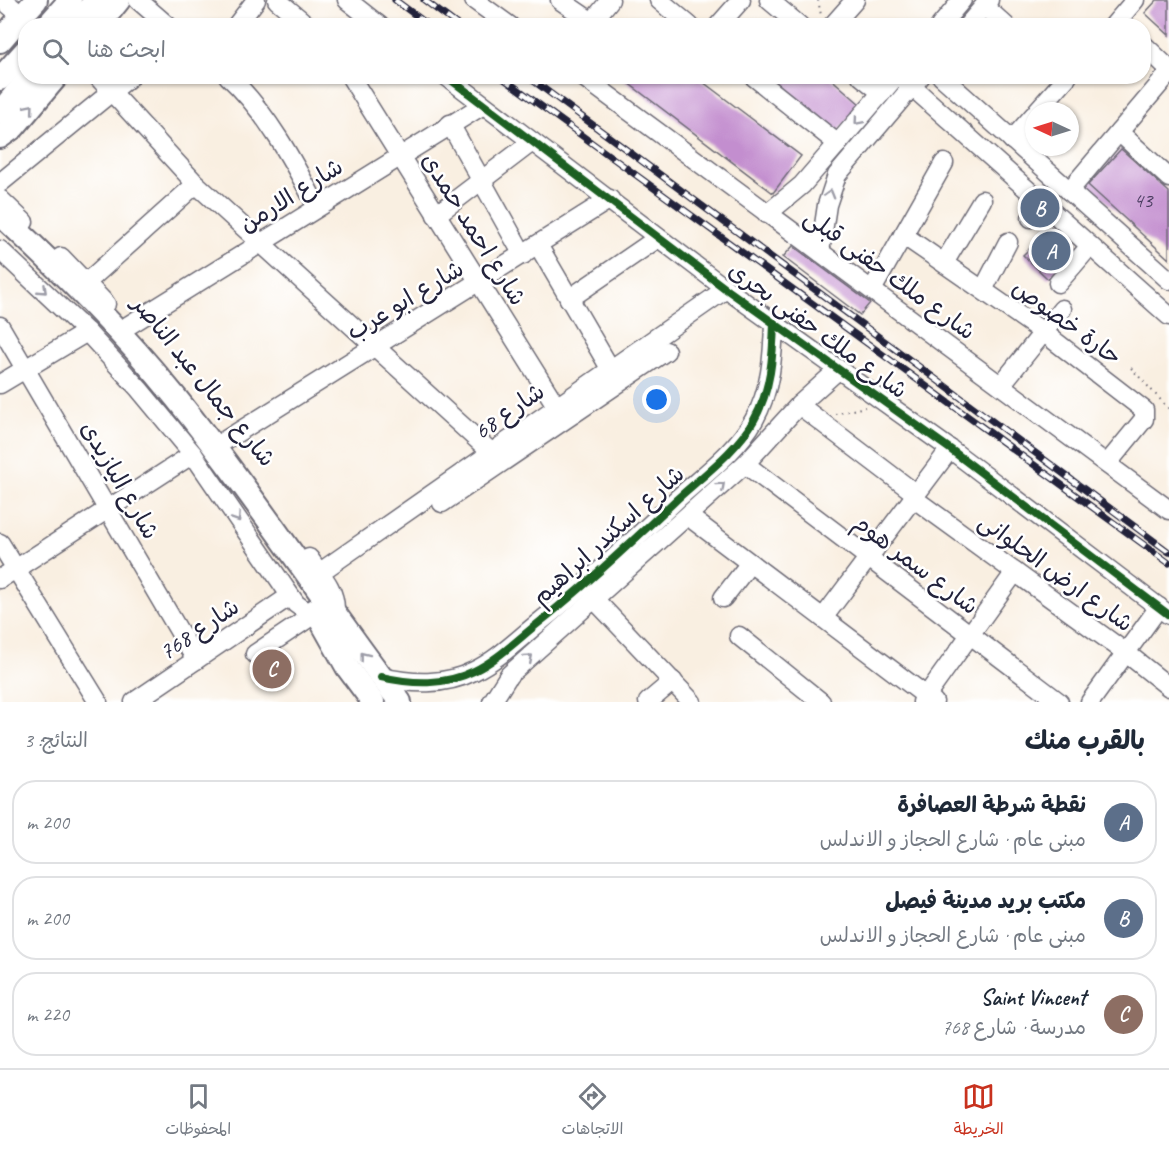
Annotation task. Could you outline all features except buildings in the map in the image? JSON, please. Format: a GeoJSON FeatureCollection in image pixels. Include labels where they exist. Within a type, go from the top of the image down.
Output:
{"type":"FeatureCollection","features":[{"type":"Feature","properties":{"kind":"main road"},"geometry":{"type":"LineString","coordinates":[[54,18],[69,0]]}},
{"type":"Feature","properties":{"kind":"main road"},"geometry":{"type":"LineString","coordinates":[[81,18],[96,0]]}},
{"type":"Feature","properties":{"kind":"main road"},"geometry":{"type":"LineString","coordinates":[[104,18],[119,0]]}},
{"type":"Feature","properties":{"kind":"main road"},"geometry":{"type":"LineString","coordinates":[[0,41],[18,21]]}},
{"type":"Feature","properties":{"kind":"main road"},"geometry":{"type":"LineString","coordinates":[[0,79],[18,59]]}},
{"type":"Feature","properties":{"kind":"main road"},"geometry":{"type":"LineString","coordinates":[[0,112],[24,84]]}},
{"type":"Feature","properties":{"kind":"main road"},"geometry":{"type":"LineString","coordinates":[[0,136],[14,127],[50,84]]}},
{"type":"Feature","properties":{"kind":"main road"},"geometry":{"type":"LineString","coordinates":[[0,214],[60,270],[146,362],[258,504],[304,583]]}},
{"type":"Feature","properties":{"kind":"main road"},"geometry":{"type":"LineString","coordinates":[[0,229],[53,278],[170,405],[304,583]]}},
{"type":"Feature","properties":{"kind":"main road","name":"شارع جمال عبد الناصر"},"geometry":{"type":"LineString","coordinates":[[304,583],[347,668],[369,692],[400,702]]}},
{"type":"Feature","properties":{"kind":"street"},"geometry":{"type":"LineString","coordinates":[[3,0],[29,8]]}},
{"type":"Feature","properties":{"kind":"street"},"geometry":{"type":"LineString","coordinates":[[138,0],[159,18]]}},
{"type":"Feature","properties":{"kind":"street"},"geometry":{"type":"LineString","coordinates":[[242,18],[256,0]]}},
{"type":"Feature","properties":{"kind":"street"},"geometry":{"type":"LineString","coordinates":[[277,0],[298,18]]}},
{"type":"Feature","properties":{"kind":"street"},"geometry":{"type":"LineString","coordinates":[[347,0],[370,18]]}},
{"type":"Feature","properties":{"kind":"street"},"geometry":{"type":"LineString","coordinates":[[560,0],[582,18]]}},
{"type":"Feature","properties":{"kind":"street"},"geometry":{"type":"LineString","coordinates":[[595,18],[610,0]]}},
{"type":"Feature","properties":{"kind":"street"},"geometry":{"type":"LineString","coordinates":[[659,0],[680,18]]}},
{"type":"Feature","properties":{"kind":"street"},"geometry":{"type":"LineString","coordinates":[[725,18],[741,0]]}},
{"type":"Feature","properties":{"kind":"street"},"geometry":{"type":"LineString","coordinates":[[769,0],[790,18]]}},
{"type":"Feature","properties":{"kind":"street"},"geometry":{"type":"LineString","coordinates":[[839,18],[855,0]]}},
{"type":"Feature","properties":{"kind":"street"},"geometry":{"type":"LineString","coordinates":[[947,18],[962,0]]}},
{"type":"Feature","properties":{"kind":"street"},"geometry":{"type":"LineString","coordinates":[[1122,18],[1135,0]]}},
{"type":"Feature","properties":{"kind":"street"},"geometry":{"type":"LineString","coordinates":[[476,1],[499,18]]}},
{"type":"Feature","properties":{"kind":"street"},"geometry":{"type":"LineString","coordinates":[[974,18],[987,3],[999,18]]}},
{"type":"Feature","properties":{"kind":"street"},"geometry":{"type":"LineString","coordinates":[[1069,191],[1169,71],[1151,53]]}},
{"type":"Feature","properties":{"kind":"street"},"geometry":{"type":"LineString","coordinates":[[104,84],[196,184],[492,453]]}},
{"type":"Feature","properties":{"kind":"street"},"geometry":{"type":"LineString","coordinates":[[0,183],[122,84]]}},
{"type":"Feature","properties":{"kind":"street"},"geometry":{"type":"LineString","coordinates":[[235,84],[264,119],[293,162],[316,207]]}},
{"type":"Feature","properties":{"kind":"street","name":"شارع احمد حمدى"},"geometry":{"type":"LineString","coordinates":[[355,84],[557,407]]}},
{"type":"Feature","properties":{"kind":"street","name":"شارع ملك حفنى بحرى"},"geometry":{"type":"LineString","coordinates":[[456,84],[726,289],[950,449],[1164,611]]}},
{"type":"Feature","properties":{"kind":"street","name":"شارع ملك حفنى قبلى"},"geometry":{"type":"LineString","coordinates":[[593,84],[1169,510]]}},
{"type":"Feature","properties":{"kind":"street"},"geometry":{"type":"LineString","coordinates":[[763,84],[838,144]]}},
{"type":"Feature","properties":{"kind":"street"},"geometry":{"type":"LineString","coordinates":[[871,84],[882,93]]}},
{"type":"Feature","properties":{"kind":"street"},"geometry":{"type":"LineString","coordinates":[[767,214],[792,196],[882,93],[898,84]]}},
{"type":"Feature","properties":{"kind":"street"},"geometry":{"type":"LineString","coordinates":[[820,252],[826,204],[837,175],[903,84]]}},
{"type":"Feature","properties":{"kind":"street"},"geometry":{"type":"LineString","coordinates":[[912,84],[1036,211],[1090,246],[1169,316]]}},
{"type":"Feature","properties":{"kind":"street"},"geometry":{"type":"LineString","coordinates":[[950,84],[1169,280]]}},
{"type":"Feature","properties":{"kind":"street"},"geometry":{"type":"LineString","coordinates":[[1045,102],[1060,84]]}},
{"type":"Feature","properties":{"kind":"street","name":"شارع الارمن"},"geometry":{"type":"LineString","coordinates":[[126,327],[450,123],[483,105]]}},
{"type":"Feature","properties":{"kind":"street"},"geometry":{"type":"LineString","coordinates":[[450,123],[482,181],[530,250],[569,299],[608,378]]}},
{"type":"Feature","properties":{"kind":"street"},"geometry":{"type":"LineString","coordinates":[[1012,140],[1025,125]]}},
{"type":"Feature","properties":{"kind":"street"},"geometry":{"type":"LineString","coordinates":[[1119,132],[1169,178]]}},
{"type":"Feature","properties":{"kind":"street"},"geometry":{"type":"LineString","coordinates":[[436,215],[532,142]]}},
{"type":"Feature","properties":{"kind":"street"},"geometry":{"type":"LineString","coordinates":[[872,290],[944,163]]}},
{"type":"Feature","properties":{"kind":"street"},"geometry":{"type":"LineString","coordinates":[[87,282],[196,184]]}},
{"type":"Feature","properties":{"kind":"street","name":"شارع جمال عبد الناصر"},"geometry":{"type":"LineString","coordinates":[[0,199],[87,282],[224,441],[304,583]]}},
{"type":"Feature","properties":{"kind":"street","name":"شارع ابو عرب"},"geometry":{"type":"LineString","coordinates":[[224,441],[610,199]]}},
{"type":"Feature","properties":{"kind":"street"},"geometry":{"type":"LineString","coordinates":[[944,263],[982,200]]}},
{"type":"Feature","properties":{"kind":"street","name":"حارة خصوص"},"geometry":{"type":"LineString","coordinates":[[903,235],[1043,332],[1144,410],[1144,419],[1107,464]]}},
{"type":"Feature","properties":{"kind":"street"},"geometry":{"type":"LineString","coordinates":[[569,299],[658,238]]}},
{"type":"Feature","properties":{"kind":"street"},"geometry":{"type":"LineString","coordinates":[[983,290],[1008,242]]}},
{"type":"Feature","properties":{"kind":"street"},"geometry":{"type":"LineString","coordinates":[[1058,283],[1090,246]]}},
{"type":"Feature","properties":{"kind":"street","name":"شارع جمال عبد الناصر"},"geometry":{"type":"LineString","coordinates":[[0,250],[87,332],[139,389],[304,583]]}},
{"type":"Feature","properties":{"kind":"street","name":"شارع 68"},"geometry":{"type":"LineString","coordinates":[[304,583],[477,471],[492,453],[557,407],[608,378],[726,289]]}},
{"type":"Feature","properties":{"kind":"street"},"geometry":{"type":"LineString","coordinates":[[1001,385],[1062,309]]}},
{"type":"Feature","properties":{"kind":"street","name":"شارع اسكندر ابراهيم"},"geometry":{"type":"LineString","coordinates":[[369,692],[416,683],[451,680],[473,672],[494,659],[589,583],[741,440],[765,397],[771,374],[774,323]]}},
{"type":"Feature","properties":{"kind":"street","name":"شارع اليازيدى"},"geometry":{"type":"LineString","coordinates":[[0,327],[196,660]]}},
{"type":"Feature","properties":{"kind":"street"},"geometry":{"type":"LineString","coordinates":[[0,384],[87,332]]}},
{"type":"Feature","properties":{"kind":"street"},"geometry":{"type":"LineString","coordinates":[[442,503],[477,471],[608,378],[666,351]]}},
{"type":"Feature","properties":{"kind":"street","name":"شارع اسكندر ابراهيم"},"geometry":{"type":"LineString","coordinates":[[492,702],[509,675],[751,458],[799,405],[839,369]]}},
{"type":"Feature","properties":{"kind":"street","name":"شارع ارض الحلوانى"},"geometry":{"type":"LineString","coordinates":[[799,405],[914,496],[1169,687]]}},
{"type":"Feature","properties":{"kind":"street","name":"شارع سمر هوم"},"geometry":{"type":"LineString","coordinates":[[741,440],[751,458],[868,557],[1059,702]]}},
{"type":"Feature","properties":{"kind":"street"},"geometry":{"type":"LineString","coordinates":[[823,618],[950,449]]}},
{"type":"Feature","properties":{"kind":"street"},"geometry":{"type":"LineString","coordinates":[[8,574],[194,454]]}},
{"type":"Feature","properties":{"kind":"street"},"geometry":{"type":"LineString","coordinates":[[688,516],[927,700],[1015,572]]}},
{"type":"Feature","properties":{"kind":"street"},"geometry":{"type":"LineString","coordinates":[[0,543],[8,574],[98,702]]}},
{"type":"Feature","properties":{"kind":"street"},"geometry":{"type":"LineString","coordinates":[[723,598],[750,562]]}},
{"type":"Feature","properties":{"kind":"street","name":"شارع 768"},"geometry":{"type":"LineString","coordinates":[[135,702],[304,583]]}},
{"type":"Feature","properties":{"kind":"street"},"geometry":{"type":"LineString","coordinates":[[595,600],[693,702]]}},
{"type":"Feature","properties":{"kind":"street"},"geometry":{"type":"LineString","coordinates":[[1090,702],[1125,652],[1164,611]]}},
{"type":"Feature","properties":{"kind":"street"},"geometry":{"type":"LineString","coordinates":[[255,654],[323,619]]}},
{"type":"Feature","properties":{"kind":"street"},"geometry":{"type":"LineString","coordinates":[[739,636],[821,702]]}},
{"type":"Feature","properties":{"kind":"street"},"geometry":{"type":"LineString","coordinates":[[648,702],[672,681]]}},
{"type":"Feature","properties":{"kind":"path"},"geometry":{"type":"LineString","coordinates":[[1131,368],[1169,409]]}},
{"type":"Feature","properties":{"kind":"path"},"geometry":{"type":"LineString","coordinates":[[819,420],[862,408],[890,405]]}},
{"type":"Feature","properties":{"kind":"railway"},"geometry":{"type":"LineString","coordinates":[[395,0],[419,18]]}},
{"type":"Feature","properties":{"kind":"railway"},"geometry":{"type":"LineString","coordinates":[[424,0],[448,18]]}},
{"type":"Feature","properties":{"kind":"railway"},"geometry":{"type":"LineString","coordinates":[[511,84],[1169,563]]}},
{"type":"Feature","properties":{"kind":"railway"},"geometry":{"type":"LineString","coordinates":[[538,84],[1169,552]]}},
{"type":"Feature","properties":{"kind":"cycle path"},"geometry":{"type":"LineString","coordinates":[[457,84],[726,289],[950,449],[1169,615]]}},
{"type":"Feature","properties":{"kind":"cycle path"},"geometry":{"type":"LineString","coordinates":[[381,677],[428,682],[451,679],[474,671],[506,650],[607,564],[718,463],[747,432],[760,409],[768,385],[774,323]]}},
{"type":"Feature","properties":{"kind":"place","name":"مكتب بريد مدينة فيصل"},"geometry":{"type":"Point","coordinates":[1040,208]}},
{"type":"Feature","properties":{"kind":"place","name":"نقطة شرطة العصافرة"},"geometry":{"type":"Point","coordinates":[1051,251]}},
{"type":"Feature","properties":{"kind":"place","name":"Saint Vincent"},"geometry":{"type":"Point","coordinates":[272,669]}}]}
